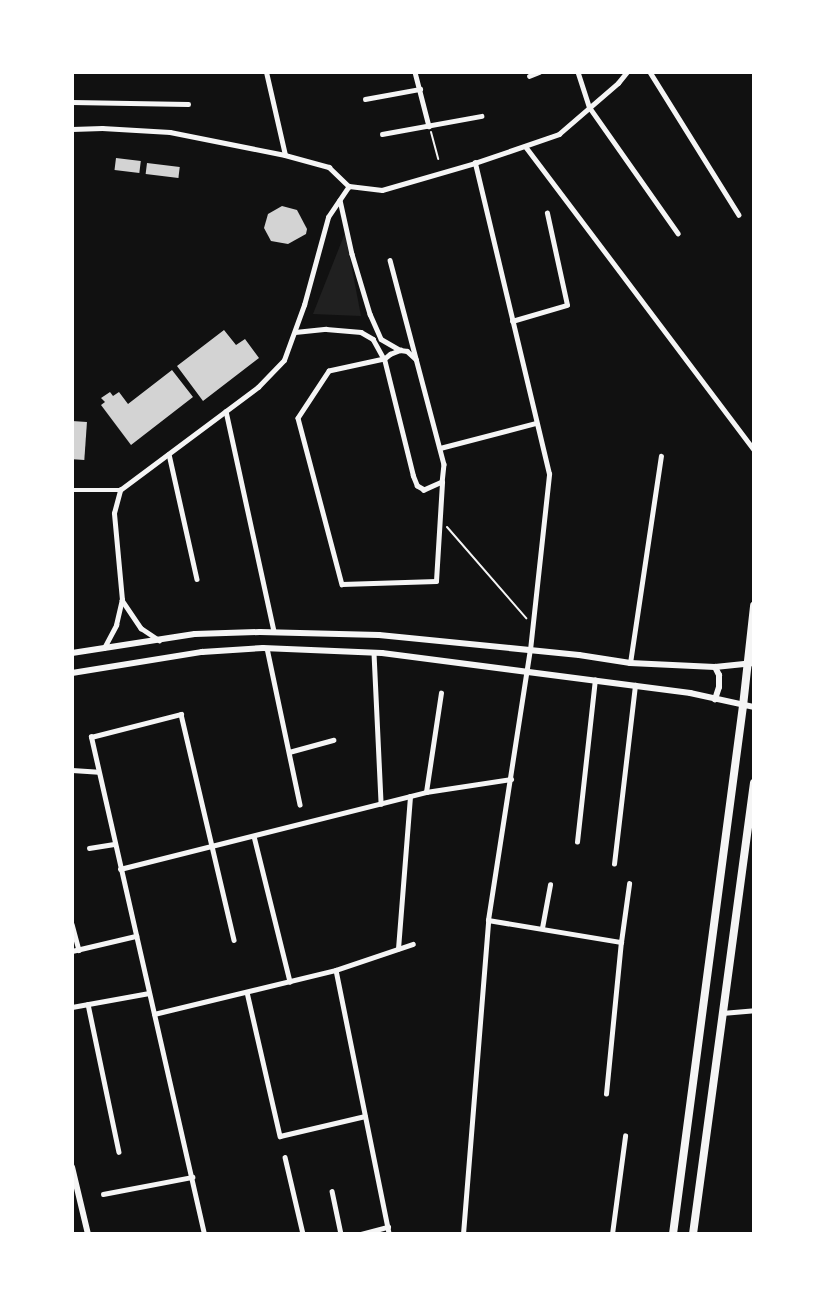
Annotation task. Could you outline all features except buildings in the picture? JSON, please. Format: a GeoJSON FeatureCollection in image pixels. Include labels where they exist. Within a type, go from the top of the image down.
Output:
{"type":"FeatureCollection","features":[{"type":"Feature","properties":{"kind":"highway"},"geometry":{"type":"LineString","coordinates":[[673,1234],[743,706],[751,663],[754,606]]}},
{"type":"Feature","properties":{"kind":"highway"},"geometry":{"type":"LineString","coordinates":[[693,1234],[754,783]]}},
{"type":"Feature","properties":{"kind":"main road"},"geometry":{"type":"LineString","coordinates":[[72,653],[195,634],[274,632],[379,635],[530,650],[630,663],[715,667],[751,663]]}},
{"type":"Feature","properties":{"kind":"main road"},"geometry":{"type":"LineString","coordinates":[[72,673],[202,652],[267,648],[374,653],[635,685],[754,707]]}},
{"type":"Feature","properties":{"kind":"main road"},"geometry":{"type":"LineString","coordinates":[[715,667],[719,675],[720,687],[715,699]]}},
{"type":"Feature","properties":{"kind":"main road"},"geometry":{"type":"LineString","coordinates":[[72,1166],[88,1234]]}},
{"type":"Feature","properties":{"kind":"street"},"geometry":{"type":"LineString","coordinates":[[266,72],[285,155]]}},
{"type":"Feature","properties":{"kind":"street"},"geometry":{"type":"LineString","coordinates":[[416,72],[429,126]]}},
{"type":"Feature","properties":{"kind":"street"},"geometry":{"type":"LineString","coordinates":[[529,76],[539,72]]}},
{"type":"Feature","properties":{"kind":"street"},"geometry":{"type":"LineString","coordinates":[[578,72],[590,108],[678,233]]}},
{"type":"Feature","properties":{"kind":"street"},"geometry":{"type":"LineString","coordinates":[[72,129],[102,128],[170,132],[285,155],[329,167],[350,186],[382,190],[475,163],[559,134],[590,108],[627,72]]}},
{"type":"Feature","properties":{"kind":"street"},"geometry":{"type":"LineString","coordinates":[[650,72],[739,215]]}},
{"type":"Feature","properties":{"kind":"street"},"geometry":{"type":"LineString","coordinates":[[365,99],[420,89]]}},
{"type":"Feature","properties":{"kind":"street"},"geometry":{"type":"LineString","coordinates":[[72,102],[188,104]]}},
{"type":"Feature","properties":{"kind":"street"},"geometry":{"type":"LineString","coordinates":[[382,134],[481,116]]}},
{"type":"Feature","properties":{"kind":"street"},"geometry":{"type":"LineString","coordinates":[[526,146],[754,450]]}},
{"type":"Feature","properties":{"kind":"street"},"geometry":{"type":"LineString","coordinates":[[463,1234],[488,920],[530,650],[549,474],[475,163]]}},
{"type":"Feature","properties":{"kind":"street"},"geometry":{"type":"LineString","coordinates":[[72,490],[120,490],[258,386],[284,360],[304,305],[328,217],[350,186]]}},
{"type":"Feature","properties":{"kind":"street"},"geometry":{"type":"LineString","coordinates":[[340,200],[352,254],[370,314],[381,339],[407,352],[416,359]]}},
{"type":"Feature","properties":{"kind":"street"},"geometry":{"type":"LineString","coordinates":[[512,321],[567,305],[547,213]]}},
{"type":"Feature","properties":{"kind":"street"},"geometry":{"type":"LineString","coordinates":[[390,260],[444,464],[436,581],[342,584],[298,418],[329,371],[384,359],[400,350]]}},
{"type":"Feature","properties":{"kind":"street"},"geometry":{"type":"LineString","coordinates":[[295,332],[326,328],[361,332],[373,339],[384,359],[417,486],[424,490],[442,482]]}},
{"type":"Feature","properties":{"kind":"street"},"geometry":{"type":"LineString","coordinates":[[226,411],[274,632]]}},
{"type":"Feature","properties":{"kind":"street"},"geometry":{"type":"LineString","coordinates":[[440,448],[536,423]]}},
{"type":"Feature","properties":{"kind":"street"},"geometry":{"type":"LineString","coordinates":[[169,454],[197,579]]}},
{"type":"Feature","properties":{"kind":"street"},"geometry":{"type":"LineString","coordinates":[[630,663],[661,456]]}},
{"type":"Feature","properties":{"kind":"street"},"geometry":{"type":"LineString","coordinates":[[104,648],[116,625],[122,600],[114,513],[120,490]]}},
{"type":"Feature","properties":{"kind":"street"},"geometry":{"type":"LineString","coordinates":[[122,600],[141,628],[159,640]]}},
{"type":"Feature","properties":{"kind":"street"},"geometry":{"type":"LineString","coordinates":[[267,648],[300,804]]}},
{"type":"Feature","properties":{"kind":"street"},"geometry":{"type":"LineString","coordinates":[[374,653],[381,804]]}},
{"type":"Feature","properties":{"kind":"street"},"geometry":{"type":"LineString","coordinates":[[577,842],[595,680]]}},
{"type":"Feature","properties":{"kind":"street"},"geometry":{"type":"LineString","coordinates":[[614,864],[635,685]]}},
{"type":"Feature","properties":{"kind":"street"},"geometry":{"type":"LineString","coordinates":[[426,792],[441,693]]}},
{"type":"Feature","properties":{"kind":"street"},"geometry":{"type":"LineString","coordinates":[[204,1234],[91,737],[181,714],[234,940]]}},
{"type":"Feature","properties":{"kind":"street"},"geometry":{"type":"LineString","coordinates":[[289,752],[333,740]]}},
{"type":"Feature","properties":{"kind":"street"},"geometry":{"type":"LineString","coordinates":[[72,770],[98,772]]}},
{"type":"Feature","properties":{"kind":"street"},"geometry":{"type":"LineString","coordinates":[[120,869],[305,824],[426,792],[511,778]]}},
{"type":"Feature","properties":{"kind":"street"},"geometry":{"type":"LineString","coordinates":[[398,949],[410,796]]}},
{"type":"Feature","properties":{"kind":"street"},"geometry":{"type":"LineString","coordinates":[[254,836],[290,982]]}},
{"type":"Feature","properties":{"kind":"street"},"geometry":{"type":"LineString","coordinates":[[89,848],[114,844]]}},
{"type":"Feature","properties":{"kind":"street"},"geometry":{"type":"LineString","coordinates":[[542,928],[550,884]]}},
{"type":"Feature","properties":{"kind":"street"},"geometry":{"type":"LineString","coordinates":[[606,1094],[621,942],[629,884]]}},
{"type":"Feature","properties":{"kind":"street"},"geometry":{"type":"LineString","coordinates":[[488,920],[621,942]]}},
{"type":"Feature","properties":{"kind":"street"},"geometry":{"type":"LineString","coordinates":[[72,924],[78,950]]}},
{"type":"Feature","properties":{"kind":"street"},"geometry":{"type":"LineString","coordinates":[[72,951],[136,936]]}},
{"type":"Feature","properties":{"kind":"street"},"geometry":{"type":"LineString","coordinates":[[154,1014],[336,970],[413,944]]}},
{"type":"Feature","properties":{"kind":"street"},"geometry":{"type":"LineString","coordinates":[[336,970],[389,1234]]}},
{"type":"Feature","properties":{"kind":"street"},"geometry":{"type":"LineString","coordinates":[[247,992],[280,1136],[365,1116]]}},
{"type":"Feature","properties":{"kind":"street"},"geometry":{"type":"LineString","coordinates":[[72,1007],[149,993]]}},
{"type":"Feature","properties":{"kind":"street"},"geometry":{"type":"LineString","coordinates":[[88,1004],[119,1152]]}},
{"type":"Feature","properties":{"kind":"street"},"geometry":{"type":"LineString","coordinates":[[722,1013],[754,1010]]}},
{"type":"Feature","properties":{"kind":"street"},"geometry":{"type":"LineString","coordinates":[[612,1234],[625,1136]]}},
{"type":"Feature","properties":{"kind":"street"},"geometry":{"type":"LineString","coordinates":[[285,1156],[303,1234]]}},
{"type":"Feature","properties":{"kind":"street"},"geometry":{"type":"LineString","coordinates":[[103,1194],[192,1177]]}},
{"type":"Feature","properties":{"kind":"street"},"geometry":{"type":"LineString","coordinates":[[332,1191],[341,1234]]}},
{"type":"Feature","properties":{"kind":"street"},"geometry":{"type":"LineString","coordinates":[[361,1234],[388,1227]]}},
{"type":"Feature","properties":{"kind":"path"},"geometry":{"type":"LineString","coordinates":[[429,126],[438,159]]}},
{"type":"Feature","properties":{"kind":"path"},"geometry":{"type":"LineString","coordinates":[[439,518],[533,626]]}},
{"type":"Feature","properties":{"kind":"shaded area"},"geometry":{"type":"Polygon","coordinates":[[[345,233],[361,316],[313,314],[345,233]]]}}]}
